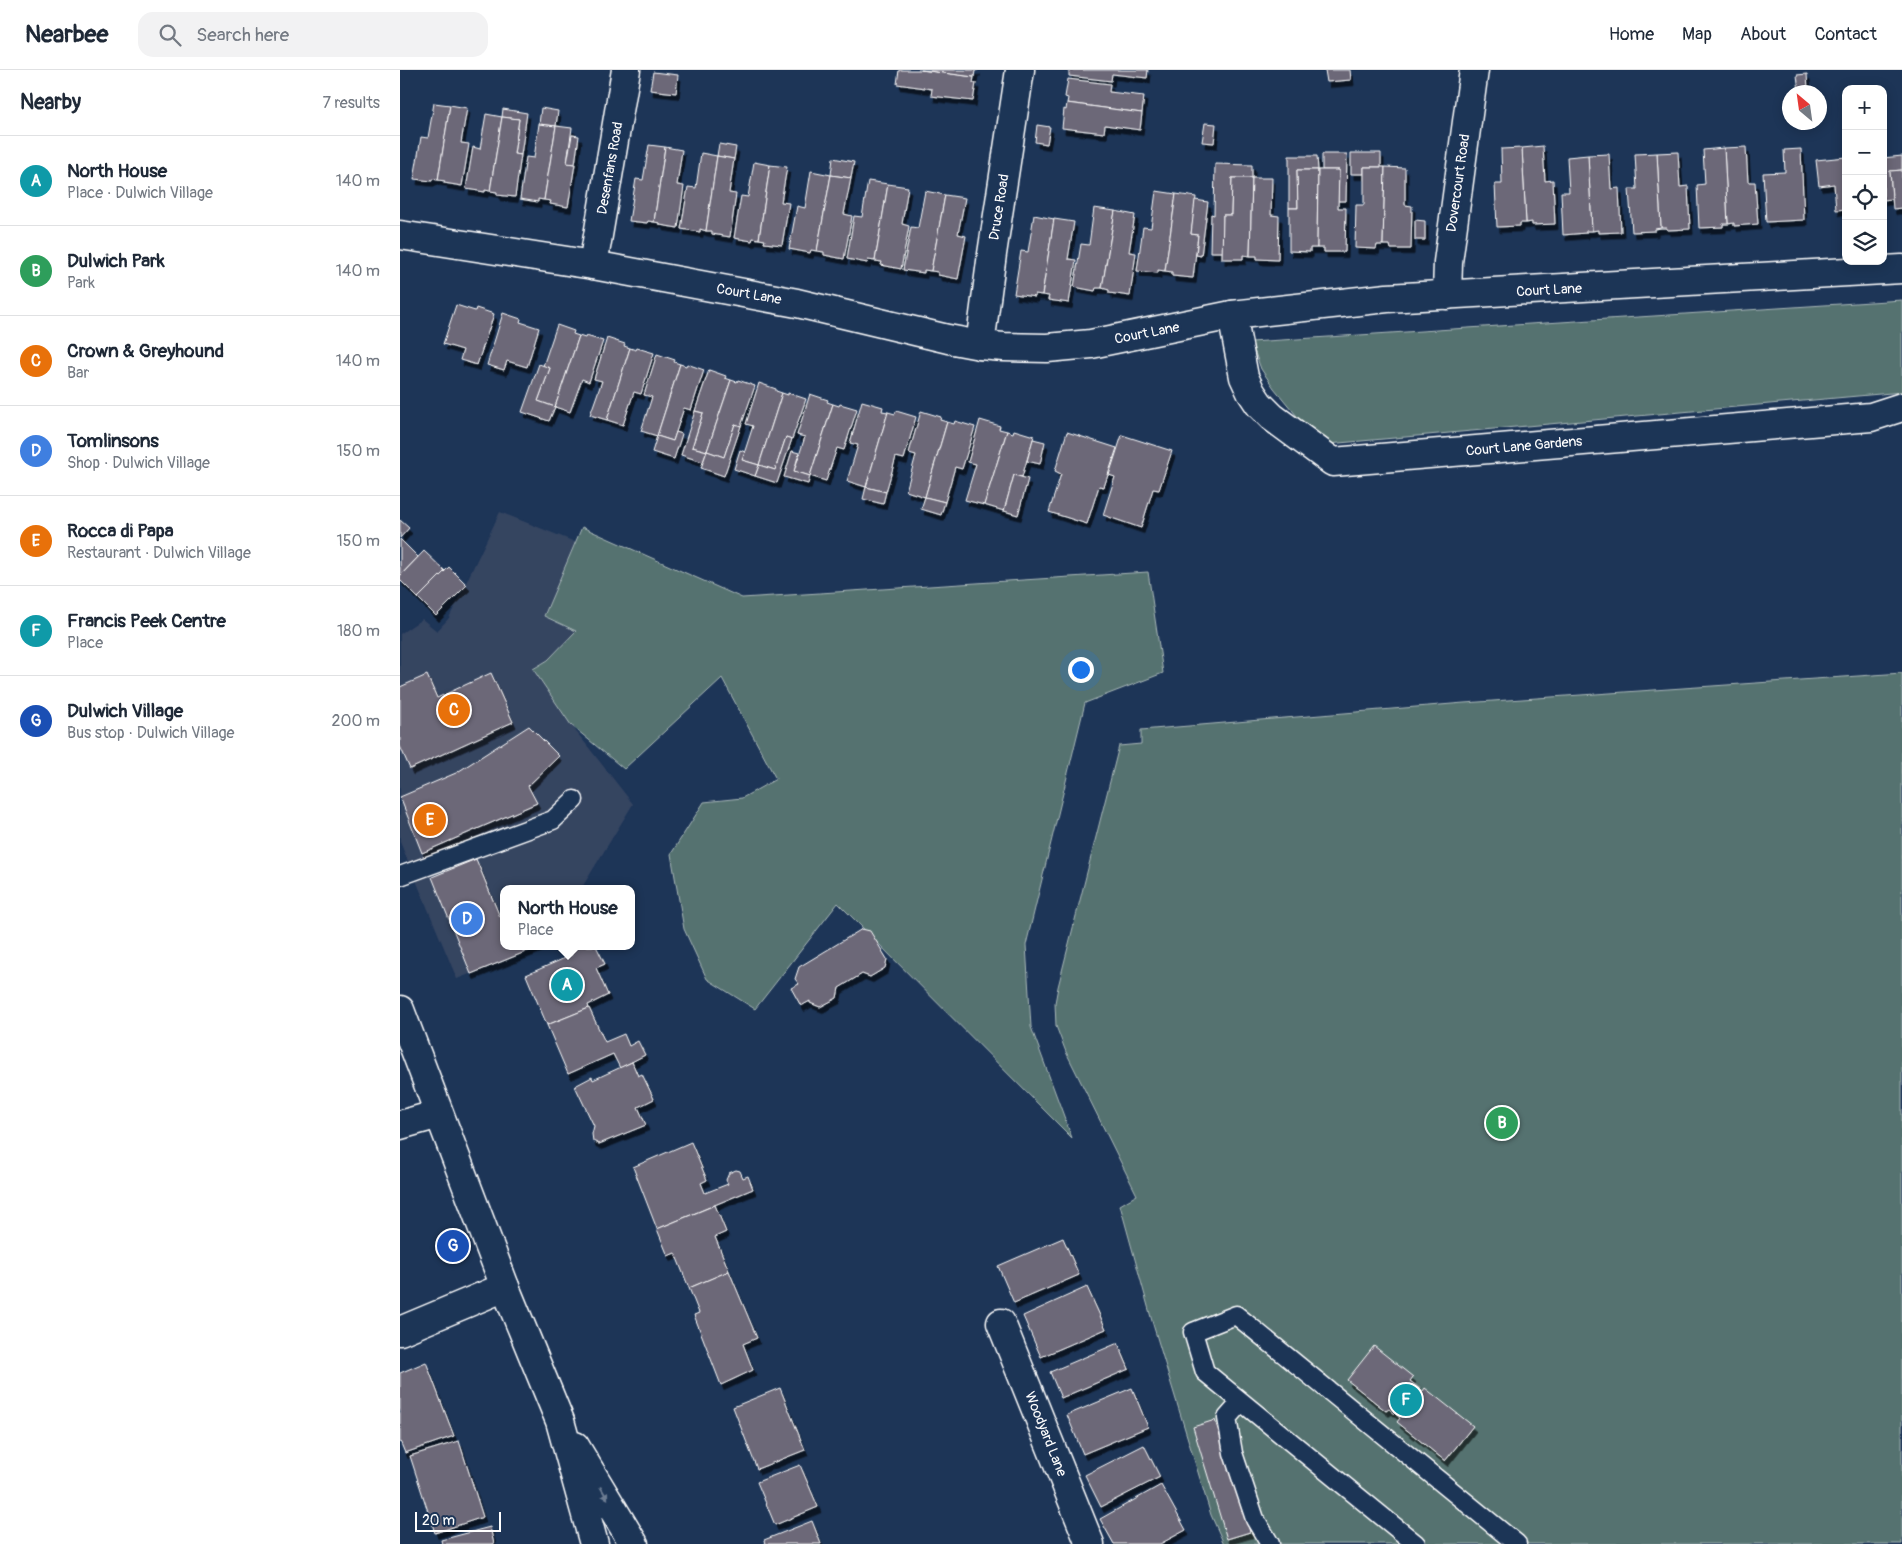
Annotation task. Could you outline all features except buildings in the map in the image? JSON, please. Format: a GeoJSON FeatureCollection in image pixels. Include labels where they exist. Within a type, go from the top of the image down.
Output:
{"type":"FeatureCollection","features":[{"type":"Feature","properties":{"kind":"street","name":"Desenfans Road"},"geometry":{"type":"LineString","coordinates":[[593,266],[626,70]]}},
{"type":"Feature","properties":{"kind":"street","name":"Druce Road"},"geometry":{"type":"LineString","coordinates":[[980,345],[1020,70]]}},
{"type":"Feature","properties":{"kind":"street","name":"Dovercourt Road"},"geometry":{"type":"LineString","coordinates":[[1447,295],[1448,262],[1474,70]]}},
{"type":"Feature","properties":{"kind":"street","name":"Court Lane"},"geometry":{"type":"LineString","coordinates":[[400,235],[593,266],[797,303],[980,345],[1047,348],[1091,344],[1232,315],[1358,300],[1902,269]]}},
{"type":"Feature","properties":{"kind":"street","name":"Court Lane Gardens"},"geometry":{"type":"LineString","coordinates":[[1232,315],[1244,377],[1259,404],[1272,417],[1333,462],[1871,417],[1902,407]]}},
{"type":"Feature","properties":{"kind":"street"},"geometry":{"type":"LineString","coordinates":[[400,1010],[505,1287],[560,1421],[594,1544]]}},
{"type":"Feature","properties":{"kind":"street"},"geometry":{"type":"LineString","coordinates":[[400,1125],[439,1114]]}},
{"type":"Feature","properties":{"kind":"street"},"geometry":{"type":"LineString","coordinates":[[400,1331],[505,1287]]}},
{"type":"Feature","properties":{"kind":"street","name":"Woodyard Lane"},"geometry":{"type":"LineString","coordinates":[[1001,1323],[1090,1544]]}},
{"type":"Feature","properties":{"kind":"street"},"geometry":{"type":"LineString","coordinates":[[560,1421],[634,1544]]}},
{"type":"Feature","properties":{"kind":"lane"},"geometry":{"type":"LineString","coordinates":[[400,876],[553,820],[574,800]]}},
{"type":"Feature","properties":{"kind":"lane"},"geometry":{"type":"LineString","coordinates":[[1416,1544],[1205,1372],[1193,1332],[1236,1315],[1518,1544]]}},
{"type":"Feature","properties":{"kind":"lane"},"geometry":{"type":"LineString","coordinates":[[1241,1402],[1227,1418],[1232,1452],[1255,1519],[1270,1544]]}},
{"type":"Feature","properties":{"kind":"shaded area"},"geometry":{"type":"Polygon","coordinates":[[[500,512],[575,542],[544,616],[576,631],[548,660],[533,669],[571,725],[633,804],[583,885],[500,885],[500,950],[530,950],[457,979],[400,842],[400,634],[422,619],[437,631],[449,618],[500,512]]]}},
{"type":"Feature","properties":{"kind":"green space"},"geometry":{"type":"Polygon","coordinates":[[[1902,300],[1902,392],[1328,444],[1301,421],[1274,388],[1261,369],[1251,342],[1902,300]]]}},
{"type":"Feature","properties":{"kind":"green space"},"geometry":{"type":"Polygon","coordinates":[[[582,527],[742,598],[1148,572],[1163,673],[1085,703],[1026,945],[1031,1027],[1072,1138],[838,903],[755,1009],[707,979],[684,929],[671,854],[704,802],[742,798],[776,779],[722,678],[624,769],[571,725],[533,669],[548,660],[576,631],[544,616],[582,527]]]}},
{"type":"Feature","properties":{"kind":"green space"},"geometry":{"type":"Polygon","coordinates":[[[1902,673],[1902,1544],[1224,1544],[1211,1515],[1152,1321],[1120,1205],[1137,1195],[1066,1052],[1056,1026],[1055,1003],[1058,987],[1119,746],[1141,744],[1141,730],[1464,703],[1902,673]]]}},
{"type":"Feature","properties":{"kind":"place","name":"Crown & Greyhound"},"geometry":{"type":"Point","coordinates":[454,710]}},
{"type":"Feature","properties":{"kind":"place","name":"Rocca di Papa"},"geometry":{"type":"Point","coordinates":[430,820]}},
{"type":"Feature","properties":{"kind":"place","name":"Tomlinsons"},"geometry":{"type":"Point","coordinates":[467,919]}},
{"type":"Feature","properties":{"kind":"place","name":"North House"},"geometry":{"type":"Point","coordinates":[567,985]}},
{"type":"Feature","properties":{"kind":"place","name":"Dulwich Park"},"geometry":{"type":"Point","coordinates":[1502,1123]}},
{"type":"Feature","properties":{"kind":"place","name":"Dulwich Village"},"geometry":{"type":"Point","coordinates":[453,1246]}},
{"type":"Feature","properties":{"kind":"place","name":"Francis Peek Centre"},"geometry":{"type":"Point","coordinates":[1406,1400]}}]}
